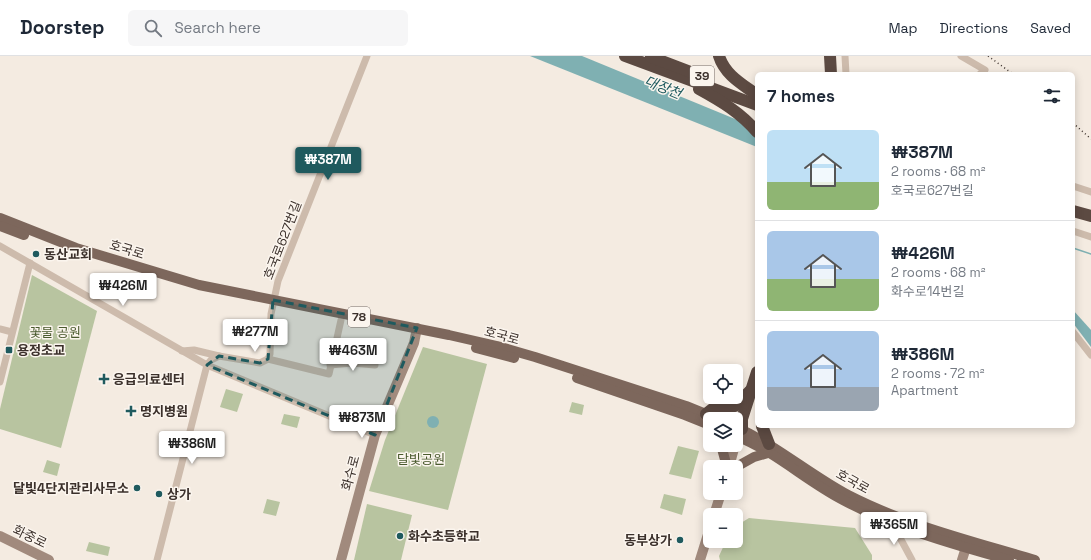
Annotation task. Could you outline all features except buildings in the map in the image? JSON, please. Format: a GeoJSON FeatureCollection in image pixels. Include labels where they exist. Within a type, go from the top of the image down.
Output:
{"type":"FeatureCollection","features":[{"type":"Feature","properties":{"kind":"highway","name":"39"},"geometry":{"type":"LineString","coordinates":[[625,56],[755,104]]}},
{"type":"Feature","properties":{"kind":"highway","name":"39"},"geometry":{"type":"LineString","coordinates":[[648,56],[755,95]]}},
{"type":"Feature","properties":{"kind":"highway"},"geometry":{"type":"LineString","coordinates":[[719,56],[722,64],[732,77],[755,94]]}},
{"type":"Feature","properties":{"kind":"highway"},"geometry":{"type":"LineString","coordinates":[[830,56],[831,72]]}},
{"type":"Feature","properties":{"kind":"highway"},"geometry":{"type":"LineString","coordinates":[[835,56],[835,72]]}},
{"type":"Feature","properties":{"kind":"highway"},"geometry":{"type":"LineString","coordinates":[[673,75],[726,104],[755,130]]}},
{"type":"Feature","properties":{"kind":"highway"},"geometry":{"type":"LineString","coordinates":[[1075,212],[1091,216]]}},
{"type":"Feature","properties":{"kind":"highway"},"geometry":{"type":"LineString","coordinates":[[1075,220],[1091,224]]}},
{"type":"Feature","properties":{"kind":"highway"},"geometry":{"type":"LineString","coordinates":[[713,412],[715,407],[735,406],[755,393]]}},
{"type":"Feature","properties":{"kind":"highway"},"geometry":{"type":"LineString","coordinates":[[743,417],[755,393]]}},
{"type":"Feature","properties":{"kind":"highway"},"geometry":{"type":"LineString","coordinates":[[763,428],[768,448]]}},
{"type":"Feature","properties":{"kind":"main road","name":"호국로"},"geometry":{"type":"LineString","coordinates":[[0,218],[76,248],[199,285],[341,320],[456,336],[535,357],[703,420]]}},
{"type":"Feature","properties":{"kind":"main road","name":"호국로"},"geometry":{"type":"LineString","coordinates":[[0,226],[69,252],[196,291],[272,303],[416,331]]}},
{"type":"Feature","properties":{"kind":"main road","name":"호국로"},"geometry":{"type":"LineString","coordinates":[[743,438],[768,448],[847,494],[897,518],[1009,560]]}},
{"type":"Feature","properties":{"kind":"main road","name":"호국로"},"geometry":{"type":"LineString","coordinates":[[768,448],[842,500],[892,523],[967,544],[1035,560]]}},
{"type":"Feature","properties":{"kind":"main road"},"geometry":{"type":"LineString","coordinates":[[743,463],[768,448]]}},
{"type":"Feature","properties":{"kind":"street","name":"호국로627번길"},"geometry":{"type":"LineString","coordinates":[[272,303],[279,278],[367,56]]}},
{"type":"Feature","properties":{"kind":"street"},"geometry":{"type":"LineString","coordinates":[[845,56],[846,72]]}},
{"type":"Feature","properties":{"kind":"street"},"geometry":{"type":"LineString","coordinates":[[961,56],[985,70],[982,72]]}},
{"type":"Feature","properties":{"kind":"street"},"geometry":{"type":"LineString","coordinates":[[1075,187],[1091,192]]}},
{"type":"Feature","properties":{"kind":"street"},"geometry":{"type":"LineString","coordinates":[[1075,232],[1091,237]]}},
{"type":"Feature","properties":{"kind":"street"},"geometry":{"type":"LineString","coordinates":[[0,246],[207,366],[375,435]]}},
{"type":"Feature","properties":{"kind":"street"},"geometry":{"type":"LineString","coordinates":[[0,382],[2,361],[12,332],[30,263]]}},
{"type":"Feature","properties":{"kind":"street"},"geometry":{"type":"LineString","coordinates":[[268,359],[272,303]]}},
{"type":"Feature","properties":{"kind":"street"},"geometry":{"type":"LineString","coordinates":[[182,351],[194,350],[260,364],[268,359],[329,374],[341,320]]}},
{"type":"Feature","properties":{"kind":"street"},"geometry":{"type":"LineString","coordinates":[[0,329],[12,332]]}},
{"type":"Feature","properties":{"kind":"street","name":"화수로"},"geometry":{"type":"LineString","coordinates":[[341,560],[375,435],[414,343],[416,331]]}},
{"type":"Feature","properties":{"kind":"street"},"geometry":{"type":"LineString","coordinates":[[1075,335],[1091,355]]}},
{"type":"Feature","properties":{"kind":"street"},"geometry":{"type":"LineString","coordinates":[[157,560],[207,366],[211,360],[219,356]]}},
{"type":"Feature","properties":{"kind":"street"},"geometry":{"type":"LineString","coordinates":[[330,365],[352,363],[375,365]]}},
{"type":"Feature","properties":{"kind":"street"},"geometry":{"type":"LineString","coordinates":[[892,523],[912,560]]}},
{"type":"Feature","properties":{"kind":"street","name":"화중로"},"geometry":{"type":"LineString","coordinates":[[0,536],[49,560]]}},
{"type":"Feature","properties":{"kind":"street"},"geometry":{"type":"LineString","coordinates":[[962,560],[967,544]]}},
{"type":"Feature","properties":{"kind":"street"},"geometry":{"type":"LineString","coordinates":[[700,560],[704,548]]}},
{"type":"Feature","properties":{"kind":"highlighted area"},"geometry":{"type":"Polygon","coordinates":[[[273,300],[417,328],[375,435],[207,365],[219,356],[260,363],[268,359],[273,300]]]}},
{"type":"Feature","properties":{"kind":"green space","name":"꽃물 공원"},"geometry":{"type":"Polygon","coordinates":[[[32,275],[97,311],[61,448],[0,429],[0,409],[32,275]]]}},
{"type":"Feature","properties":{"kind":"green space","name":"달빛공원"},"geometry":{"type":"Polygon","coordinates":[[[423,347],[487,364],[448,510],[369,491],[385,440],[423,347]]]}},
{"type":"Feature","properties":{"kind":"green space"},"geometry":{"type":"Polygon","coordinates":[[[226,389],[243,394],[237,412],[220,407],[226,389]]]}},
{"type":"Feature","properties":{"kind":"green space"},"geometry":{"type":"Polygon","coordinates":[[[572,402],[584,405],[582,415],[569,412],[572,402]]]}},
{"type":"Feature","properties":{"kind":"green space"},"geometry":{"type":"Polygon","coordinates":[[[284,414],[300,417],[297,428],[281,424],[284,414]]]}},
{"type":"Feature","properties":{"kind":"green space"},"geometry":{"type":"Polygon","coordinates":[[[678,446],[699,451],[691,479],[669,474],[678,446]]]}},
{"type":"Feature","properties":{"kind":"green space"},"geometry":{"type":"Polygon","coordinates":[[[47,460],[60,464],[57,476],[43,472],[47,460]]]}},
{"type":"Feature","properties":{"kind":"green space"},"geometry":{"type":"Polygon","coordinates":[[[664,494],[686,499],[682,515],[660,508],[664,494]]]}},
{"type":"Feature","properties":{"kind":"green space"},"geometry":{"type":"Polygon","coordinates":[[[267,499],[280,502],[276,516],[263,513],[267,499]]]}},
{"type":"Feature","properties":{"kind":"green space"},"geometry":{"type":"Polygon","coordinates":[[[367,504],[412,515],[401,560],[354,560],[367,504]]]}},
{"type":"Feature","properties":{"kind":"green space"},"geometry":{"type":"Polygon","coordinates":[[[749,518],[855,528],[872,555],[872,560],[720,560],[719,556],[723,548],[743,548],[743,522],[749,518]]]}},
{"type":"Feature","properties":{"kind":"green space"},"geometry":{"type":"Polygon","coordinates":[[[89,542],[110,547],[108,556],[86,551],[89,542]]]}},
{"type":"Feature","properties":{"kind":"water"},"geometry":{"type":"Polygon","coordinates":[[[530,56],[582,56],[755,127],[755,146],[530,56]]]}},
{"type":"Feature","properties":{"kind":"water"},"geometry":{"type":"Polygon","coordinates":[[[1075,312],[1091,330],[1091,347],[1075,326],[1075,312]]]}},
{"type":"Feature","properties":{"kind":"water"},"geometry":{"type":"Polygon","coordinates":[[[431,416],[435,416],[439,422],[435,428],[431,428],[427,424],[427,420],[431,416]]]}},
{"type":"Feature","properties":{"kind":"waterway"},"geometry":{"type":"LineString","coordinates":[[1075,249],[1091,254]]}},
{"type":"Feature","properties":{"kind":"railway"},"geometry":{"type":"LineString","coordinates":[[988,56],[1010,72]]}},
{"type":"Feature","properties":{"kind":"railway"},"geometry":{"type":"LineString","coordinates":[[1075,125],[1091,139]]}},
{"type":"Feature","properties":{"kind":"place","name":"동산교회"},"geometry":{"type":"Point","coordinates":[36,254]}},
{"type":"Feature","properties":{"kind":"place","name":"용정초교"},"geometry":{"type":"Point","coordinates":[9,350]}},
{"type":"Feature","properties":{"kind":"place","name":"응급의료센터"},"geometry":{"type":"Point","coordinates":[104,379]}},
{"type":"Feature","properties":{"kind":"place","name":"명지병원"},"geometry":{"type":"Point","coordinates":[131,411]}},
{"type":"Feature","properties":{"kind":"place","name":"달빛4단지관리사무소"},"geometry":{"type":"Point","coordinates":[137,488]}},
{"type":"Feature","properties":{"kind":"place","name":"상가"},"geometry":{"type":"Point","coordinates":[159,494]}},
{"type":"Feature","properties":{"kind":"place","name":"화수초등학교"},"geometry":{"type":"Point","coordinates":[400,536]}},
{"type":"Feature","properties":{"kind":"place","name":"동부상가"},"geometry":{"type":"Point","coordinates":[680,540]}},
{"type":"Feature","properties":{"kind":"water label","name":"대장천"},"geometry":{"type":"Point","coordinates":[663,87]}}]}
